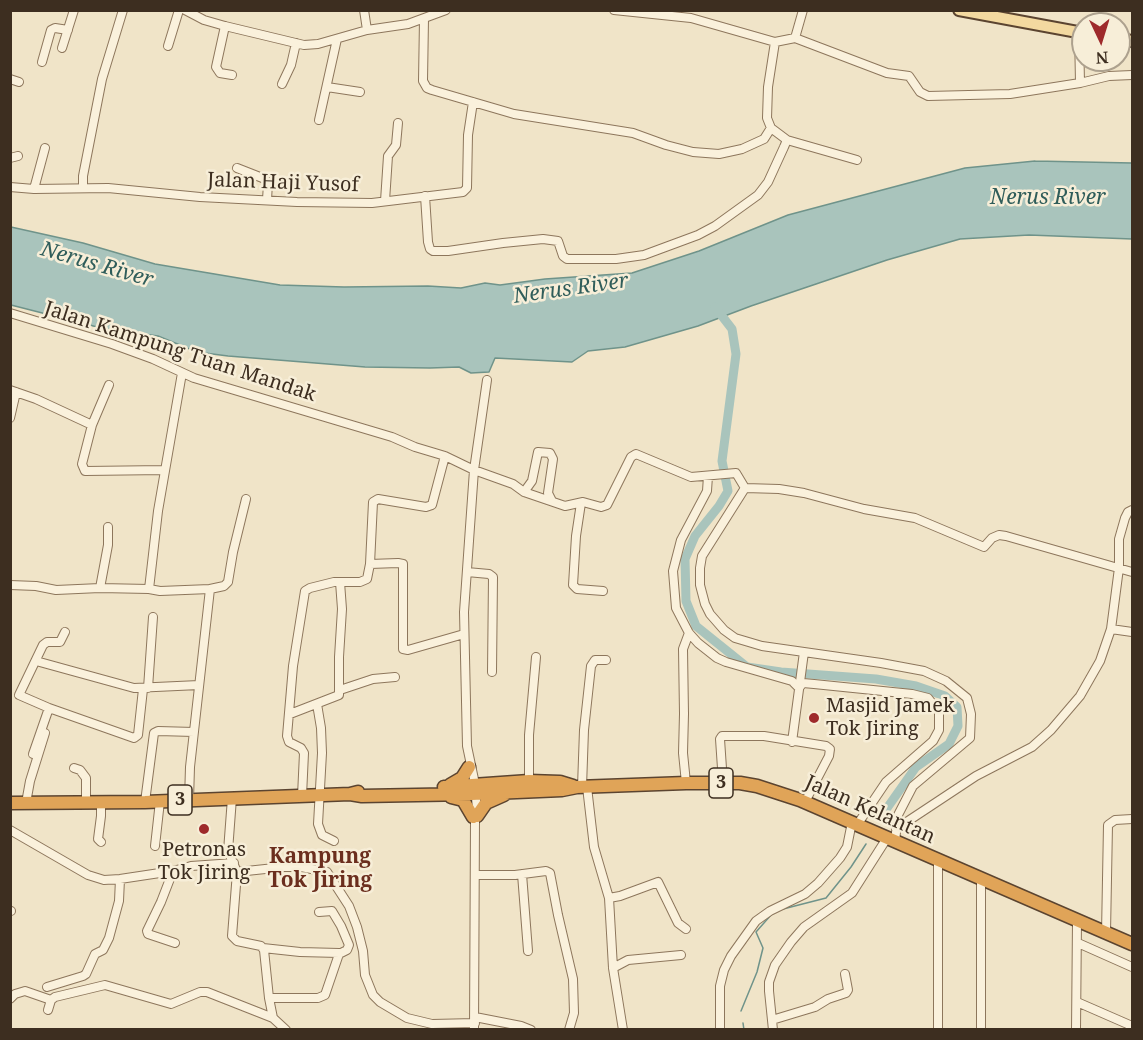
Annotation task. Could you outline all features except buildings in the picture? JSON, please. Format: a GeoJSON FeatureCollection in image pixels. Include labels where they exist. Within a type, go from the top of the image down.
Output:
{"type":"FeatureCollection","features":[{"type":"Feature","properties":{"kind":"highway"},"geometry":{"type":"LineString","coordinates":[[446,787],[462,778],[470,767],[478,778],[489,784]]}},
{"type":"Feature","properties":{"kind":"highway","name":"Jalan Kelantan"},"geometry":{"type":"LineString","coordinates":[[350,794],[362,796],[432,794],[473,789],[489,784],[529,781],[560,782],[582,787]]}},
{"type":"Feature","properties":{"kind":"highway","name":"Jalan Kelantan"},"geometry":{"type":"LineString","coordinates":[[350,794],[382,789],[446,787],[516,791],[686,783],[757,786],[774,790],[891,837],[938,861],[1132,944]]}},
{"type":"Feature","properties":{"kind":"highway"},"geometry":{"type":"LineString","coordinates":[[432,794],[463,800],[475,818],[480,809],[490,800],[516,791]]}},
{"type":"Feature","properties":{"kind":"highway","name":"3"},"geometry":{"type":"LineString","coordinates":[[10,803],[145,802],[350,794]]}},
{"type":"Feature","properties":{"kind":"main road"},"geometry":{"type":"LineString","coordinates":[[959,10],[1071,30]]}},
{"type":"Feature","properties":{"kind":"street"},"geometry":{"type":"LineString","coordinates":[[62,48],[74,10]]}},
{"type":"Feature","properties":{"kind":"street"},"geometry":{"type":"LineString","coordinates":[[83,187],[83,176],[102,79],[123,10]]}},
{"type":"Feature","properties":{"kind":"street"},"geometry":{"type":"LineString","coordinates":[[168,46],[179,10]]}},
{"type":"Feature","properties":{"kind":"street"},"geometry":{"type":"LineString","coordinates":[[185,10],[204,20],[225,26],[311,45],[367,30],[424,19],[446,10]]}},
{"type":"Feature","properties":{"kind":"street"},"geometry":{"type":"LineString","coordinates":[[364,10],[367,30]]}},
{"type":"Feature","properties":{"kind":"street"},"geometry":{"type":"LineString","coordinates":[[614,10],[692,14],[775,42],[795,38],[887,73],[909,76],[920,92],[928,96],[1003,95],[1109,76],[1132,75]]}},
{"type":"Feature","properties":{"kind":"street"},"geometry":{"type":"LineString","coordinates":[[795,38],[803,10]]}},
{"type":"Feature","properties":{"kind":"street"},"geometry":{"type":"LineString","coordinates":[[424,19],[423,81],[432,90],[522,116],[633,134],[684,150],[712,154],[729,153],[753,146],[764,139],[771,128]]}},
{"type":"Feature","properties":{"kind":"street"},"geometry":{"type":"LineString","coordinates":[[225,26],[216,67],[220,73],[232,75]]}},
{"type":"Feature","properties":{"kind":"street"},"geometry":{"type":"LineString","coordinates":[[42,62],[51,30],[55,28],[68,30]]}},
{"type":"Feature","properties":{"kind":"street"},"geometry":{"type":"LineString","coordinates":[[319,120],[337,39]]}},
{"type":"Feature","properties":{"kind":"street"},"geometry":{"type":"LineString","coordinates":[[775,42],[767,111],[771,128],[786,140],[857,160]]}},
{"type":"Feature","properties":{"kind":"street"},"geometry":{"type":"LineString","coordinates":[[282,84],[291,65],[296,43]]}},
{"type":"Feature","properties":{"kind":"street"},"geometry":{"type":"LineString","coordinates":[[1080,72],[1080,83]]}},
{"type":"Feature","properties":{"kind":"street"},"geometry":{"type":"LineString","coordinates":[[327,87],[360,92]]}},
{"type":"Feature","properties":{"kind":"street","name":"Jalan Haji Yusof"},"geometry":{"type":"LineString","coordinates":[[10,187],[34,189],[83,187],[267,200],[385,201],[463,192],[467,188],[468,135],[473,102]]}},
{"type":"Feature","properties":{"kind":"street"},"geometry":{"type":"LineString","coordinates":[[385,201],[388,156],[396,145],[398,123]]}},
{"type":"Feature","properties":{"kind":"street"},"geometry":{"type":"LineString","coordinates":[[426,196],[428,242],[433,251],[543,239],[558,241],[563,256],[571,260],[638,256],[704,232],[753,200],[768,182],[786,140]]}},
{"type":"Feature","properties":{"kind":"street"},"geometry":{"type":"LineString","coordinates":[[34,189],[45,148]]}},
{"type":"Feature","properties":{"kind":"street"},"geometry":{"type":"LineString","coordinates":[[237,168],[265,178],[268,183],[267,200]]}},
{"type":"Feature","properties":{"kind":"street","name":"Jalan Kampung Tuan Mandak"},"geometry":{"type":"LineString","coordinates":[[10,313],[112,344],[153,359],[182,373],[274,403],[364,428],[445,456],[474,470],[513,484],[524,492],[569,506],[581,503],[601,507],[607,505],[631,457],[636,454],[691,477],[711,475]]}},
{"type":"Feature","properties":{"kind":"street"},"geometry":{"type":"LineString","coordinates":[[149,589],[165,470],[182,373]]}},
{"type":"Feature","properties":{"kind":"street"},"geometry":{"type":"LineString","coordinates":[[475,1023],[475,818],[467,746],[464,634],[474,470],[487,380]]}},
{"type":"Feature","properties":{"kind":"street"},"geometry":{"type":"LineString","coordinates":[[108,385],[92,425],[82,464],[85,471],[165,470]]}},
{"type":"Feature","properties":{"kind":"street"},"geometry":{"type":"LineString","coordinates":[[10,418],[14,391],[92,425]]}},
{"type":"Feature","properties":{"kind":"street"},"geometry":{"type":"LineString","coordinates":[[524,492],[532,481],[538,452],[550,453],[553,459],[548,493],[552,501]]}},
{"type":"Feature","properties":{"kind":"street"},"geometry":{"type":"LineString","coordinates":[[302,796],[304,753],[301,748],[287,740],[293,666],[305,591],[340,582],[364,581],[369,575],[373,502],[378,499],[426,507],[432,505],[445,456]]}},
{"type":"Feature","properties":{"kind":"street"},"geometry":{"type":"LineString","coordinates":[[745,488],[736,473],[711,475],[704,500],[681,540],[674,562],[676,608],[689,633],[717,658],[738,667],[792,681],[800,686]]}},
{"type":"Feature","properties":{"kind":"street"},"geometry":{"type":"LineString","coordinates":[[745,488],[779,489],[816,495],[864,509],[915,518],[984,547],[992,538],[999,535],[1006,536],[1132,572]]}},
{"type":"Feature","properties":{"kind":"street"},"geometry":{"type":"LineString","coordinates":[[745,488],[702,556],[699,577],[702,596],[717,623],[735,638],[762,646],[924,671],[946,681],[967,698],[971,714],[970,738],[913,786],[898,815],[891,837],[852,893],[804,927],[775,965],[769,982],[772,1029]]}},
{"type":"Feature","properties":{"kind":"street"},"geometry":{"type":"LineString","coordinates":[[10,585],[36,586],[56,590],[100,588],[160,591],[210,589],[224,586],[228,582],[246,499]]}},
{"type":"Feature","properties":{"kind":"street"},"geometry":{"type":"LineString","coordinates":[[581,503],[573,585],[577,590],[603,591]]}},
{"type":"Feature","properties":{"kind":"street"},"geometry":{"type":"LineString","coordinates":[[891,837],[976,776],[1025,751],[1042,739],[1086,687],[1100,661],[1111,629],[1119,568],[1119,539],[1125,518],[1132,510]]}},
{"type":"Feature","properties":{"kind":"street"},"geometry":{"type":"LineString","coordinates":[[100,588],[108,545],[108,527]]}},
{"type":"Feature","properties":{"kind":"street"},"geometry":{"type":"LineString","coordinates":[[370,564],[402,563],[404,567],[403,649],[408,650],[464,634]]}},
{"type":"Feature","properties":{"kind":"street"},"geometry":{"type":"LineString","coordinates":[[467,572],[489,574],[493,577],[492,672]]}},
{"type":"Feature","properties":{"kind":"street"},"geometry":{"type":"LineString","coordinates":[[290,714],[336,697],[340,690],[339,657],[342,609],[340,582]]}},
{"type":"Feature","properties":{"kind":"street"},"geometry":{"type":"LineString","coordinates":[[189,800],[189,777],[210,589]]}},
{"type":"Feature","properties":{"kind":"street"},"geometry":{"type":"LineString","coordinates":[[65,632],[60,642],[44,643],[19,695],[134,738],[138,735],[153,617]]}},
{"type":"Feature","properties":{"kind":"street"},"geometry":{"type":"LineString","coordinates":[[1111,629],[1132,632]]}},
{"type":"Feature","properties":{"kind":"street"},"geometry":{"type":"LineString","coordinates":[[686,783],[682,753],[683,650],[689,633]]}},
{"type":"Feature","properties":{"kind":"street"},"geometry":{"type":"LineString","coordinates":[[792,742],[804,651]]}},
{"type":"Feature","properties":{"kind":"street"},"geometry":{"type":"LineString","coordinates":[[529,781],[529,735],[536,657]]}},
{"type":"Feature","properties":{"kind":"street"},"geometry":{"type":"LineString","coordinates":[[606,660],[595,660],[591,666],[582,787],[594,847],[609,898],[613,968],[623,1029]]}},
{"type":"Feature","properties":{"kind":"street"},"geometry":{"type":"LineString","coordinates":[[36,661],[123,686],[145,689],[200,685]]}},
{"type":"Feature","properties":{"kind":"street"},"geometry":{"type":"LineString","coordinates":[[340,690],[373,679],[395,677]]}},
{"type":"Feature","properties":{"kind":"street"},"geometry":{"type":"LineString","coordinates":[[720,1029],[720,986],[724,970],[749,930],[763,915],[805,894],[818,883],[845,851],[856,824],[886,782],[933,741],[940,725],[939,712],[928,698],[912,694],[814,684],[803,683],[800,686]]}},
{"type":"Feature","properties":{"kind":"street"},"geometry":{"type":"LineString","coordinates":[[317,704],[322,753],[318,824],[321,834],[334,841]]}},
{"type":"Feature","properties":{"kind":"street"},"geometry":{"type":"LineString","coordinates":[[33,754],[49,708]]}},
{"type":"Feature","properties":{"kind":"street"},"geometry":{"type":"LineString","coordinates":[[145,802],[154,733],[158,731],[194,732]]}},
{"type":"Feature","properties":{"kind":"street"},"geometry":{"type":"LineString","coordinates":[[26,803],[30,781],[45,733]]}},
{"type":"Feature","properties":{"kind":"street"},"geometry":{"type":"LineString","coordinates":[[723,783],[720,739],[722,736],[764,736],[826,746],[830,749],[829,756],[805,802]]}},
{"type":"Feature","properties":{"kind":"street"},"geometry":{"type":"LineString","coordinates":[[74,768],[80,770],[86,778],[86,802]]}},
{"type":"Feature","properties":{"kind":"street"},"geometry":{"type":"LineString","coordinates":[[232,798],[228,851],[237,872],[232,936],[237,941],[263,948],[339,953],[347,950],[349,945],[332,910],[320,912]]}},
{"type":"Feature","properties":{"kind":"street"},"geometry":{"type":"LineString","coordinates":[[155,846],[160,801]]}},
{"type":"Feature","properties":{"kind":"street"},"geometry":{"type":"LineString","coordinates":[[101,802],[98,839],[101,842]]}},
{"type":"Feature","properties":{"kind":"street"},"geometry":{"type":"LineString","coordinates":[[1106,933],[1108,825],[1117,819],[1132,819]]}},
{"type":"Feature","properties":{"kind":"street"},"geometry":{"type":"LineString","coordinates":[[10,830],[94,877],[104,880],[173,872],[191,866],[234,863]]}},
{"type":"Feature","properties":{"kind":"street"},"geometry":{"type":"LineString","coordinates":[[938,861],[938,1029]]}},
{"type":"Feature","properties":{"kind":"street"},"geometry":{"type":"LineString","coordinates":[[237,872],[284,867],[301,867],[327,872],[349,906],[357,927],[362,945],[365,975],[373,995],[380,1002],[407,1018],[432,1024],[475,1023],[531,1029]]}},
{"type":"Feature","properties":{"kind":"street"},"geometry":{"type":"LineString","coordinates":[[475,875],[546,871],[551,874],[574,987],[574,1013],[569,1029]]}},
{"type":"Feature","properties":{"kind":"street"},"geometry":{"type":"LineString","coordinates":[[173,872],[147,931],[148,934],[175,943]]}},
{"type":"Feature","properties":{"kind":"street"},"geometry":{"type":"LineString","coordinates":[[522,874],[528,951]]}},
{"type":"Feature","properties":{"kind":"street"},"geometry":{"type":"LineString","coordinates":[[46,987],[86,974],[95,954],[103,950],[109,938],[120,895],[120,879]]}},
{"type":"Feature","properties":{"kind":"street"},"geometry":{"type":"LineString","coordinates":[[981,880],[981,1029]]}},
{"type":"Feature","properties":{"kind":"street"},"geometry":{"type":"LineString","coordinates":[[609,898],[658,882],[678,923],[686,929]]}},
{"type":"Feature","properties":{"kind":"street"},"geometry":{"type":"LineString","coordinates":[[1076,1029],[1077,921]]}},
{"type":"Feature","properties":{"kind":"street"},"geometry":{"type":"LineString","coordinates":[[1078,944],[1132,967]]}},
{"type":"Feature","properties":{"kind":"street"},"geometry":{"type":"LineString","coordinates":[[263,948],[273,1018]]}},
{"type":"Feature","properties":{"kind":"street"},"geometry":{"type":"LineString","coordinates":[[269,998],[321,998],[325,995],[339,953]]}},
{"type":"Feature","properties":{"kind":"street"},"geometry":{"type":"LineString","coordinates":[[613,968],[628,960],[672,954],[681,955]]}},
{"type":"Feature","properties":{"kind":"street"},"geometry":{"type":"LineString","coordinates":[[772,1020],[815,1007],[828,999],[846,993],[848,990],[845,974]]}},
{"type":"Feature","properties":{"kind":"street"},"geometry":{"type":"LineString","coordinates":[[48,1010],[51,1000],[59,995],[105,985],[171,1004],[200,992],[207,992],[273,1018],[286,1029]]}},
{"type":"Feature","properties":{"kind":"street"},"geometry":{"type":"LineString","coordinates":[[10,999],[15,994],[25,991],[51,1000]]}},
{"type":"Feature","properties":{"kind":"street"},"geometry":{"type":"LineString","coordinates":[[1077,1002],[1123,1026],[1132,1026]]}},
{"type":"Feature","properties":{"kind":"water","name":"Nerus River"},"geometry":{"type":"Polygon","coordinates":[[[1035,161],[1132,163],[1132,239],[1029,235],[960,239],[887,260],[698,326],[625,347],[588,351],[572,362],[495,358],[489,372],[471,373],[459,367],[365,367],[228,356],[197,352],[158,336],[105,329],[11,305],[11,227],[83,243],[155,264],[280,285],[461,288],[485,283],[500,285],[545,279],[632,273],[699,251],[788,215],[965,168],[1035,161]]]}},
{"type":"Feature","properties":{"kind":"waterway"},"geometry":{"type":"LineString","coordinates":[[715,307],[732,329],[736,354],[722,461],[728,491],[695,536],[685,559],[686,601],[696,626],[747,667],[781,672],[876,679],[916,686],[945,696],[957,707],[958,726],[949,744],[916,767],[880,818]]}},
{"type":"Feature","properties":{"kind":"waterway"},"geometry":{"type":"LineString","coordinates":[[783,909],[826,898],[866,844]]}},
{"type":"Feature","properties":{"kind":"waterway"},"geometry":{"type":"LineString","coordinates":[[741,1011],[757,972],[763,948],[756,932],[771,915]]}},
{"type":"Feature","properties":{"kind":"waterway"},"geometry":{"type":"LineString","coordinates":[[743,1023],[744,1030]]}},
{"type":"Feature","properties":{"kind":"place","name":"Masjid Jamek Tok Jiring"},"geometry":{"type":"Point","coordinates":[814,718]}},
{"type":"Feature","properties":{"kind":"place","name":"Petronas Tok Jiring"},"geometry":{"type":"Point","coordinates":[204,829]}},
{"type":"Feature","properties":{"kind":"district","name":"Kampung Tok Jiring"},"geometry":{"type":"Point","coordinates":[320,869]}}]}
